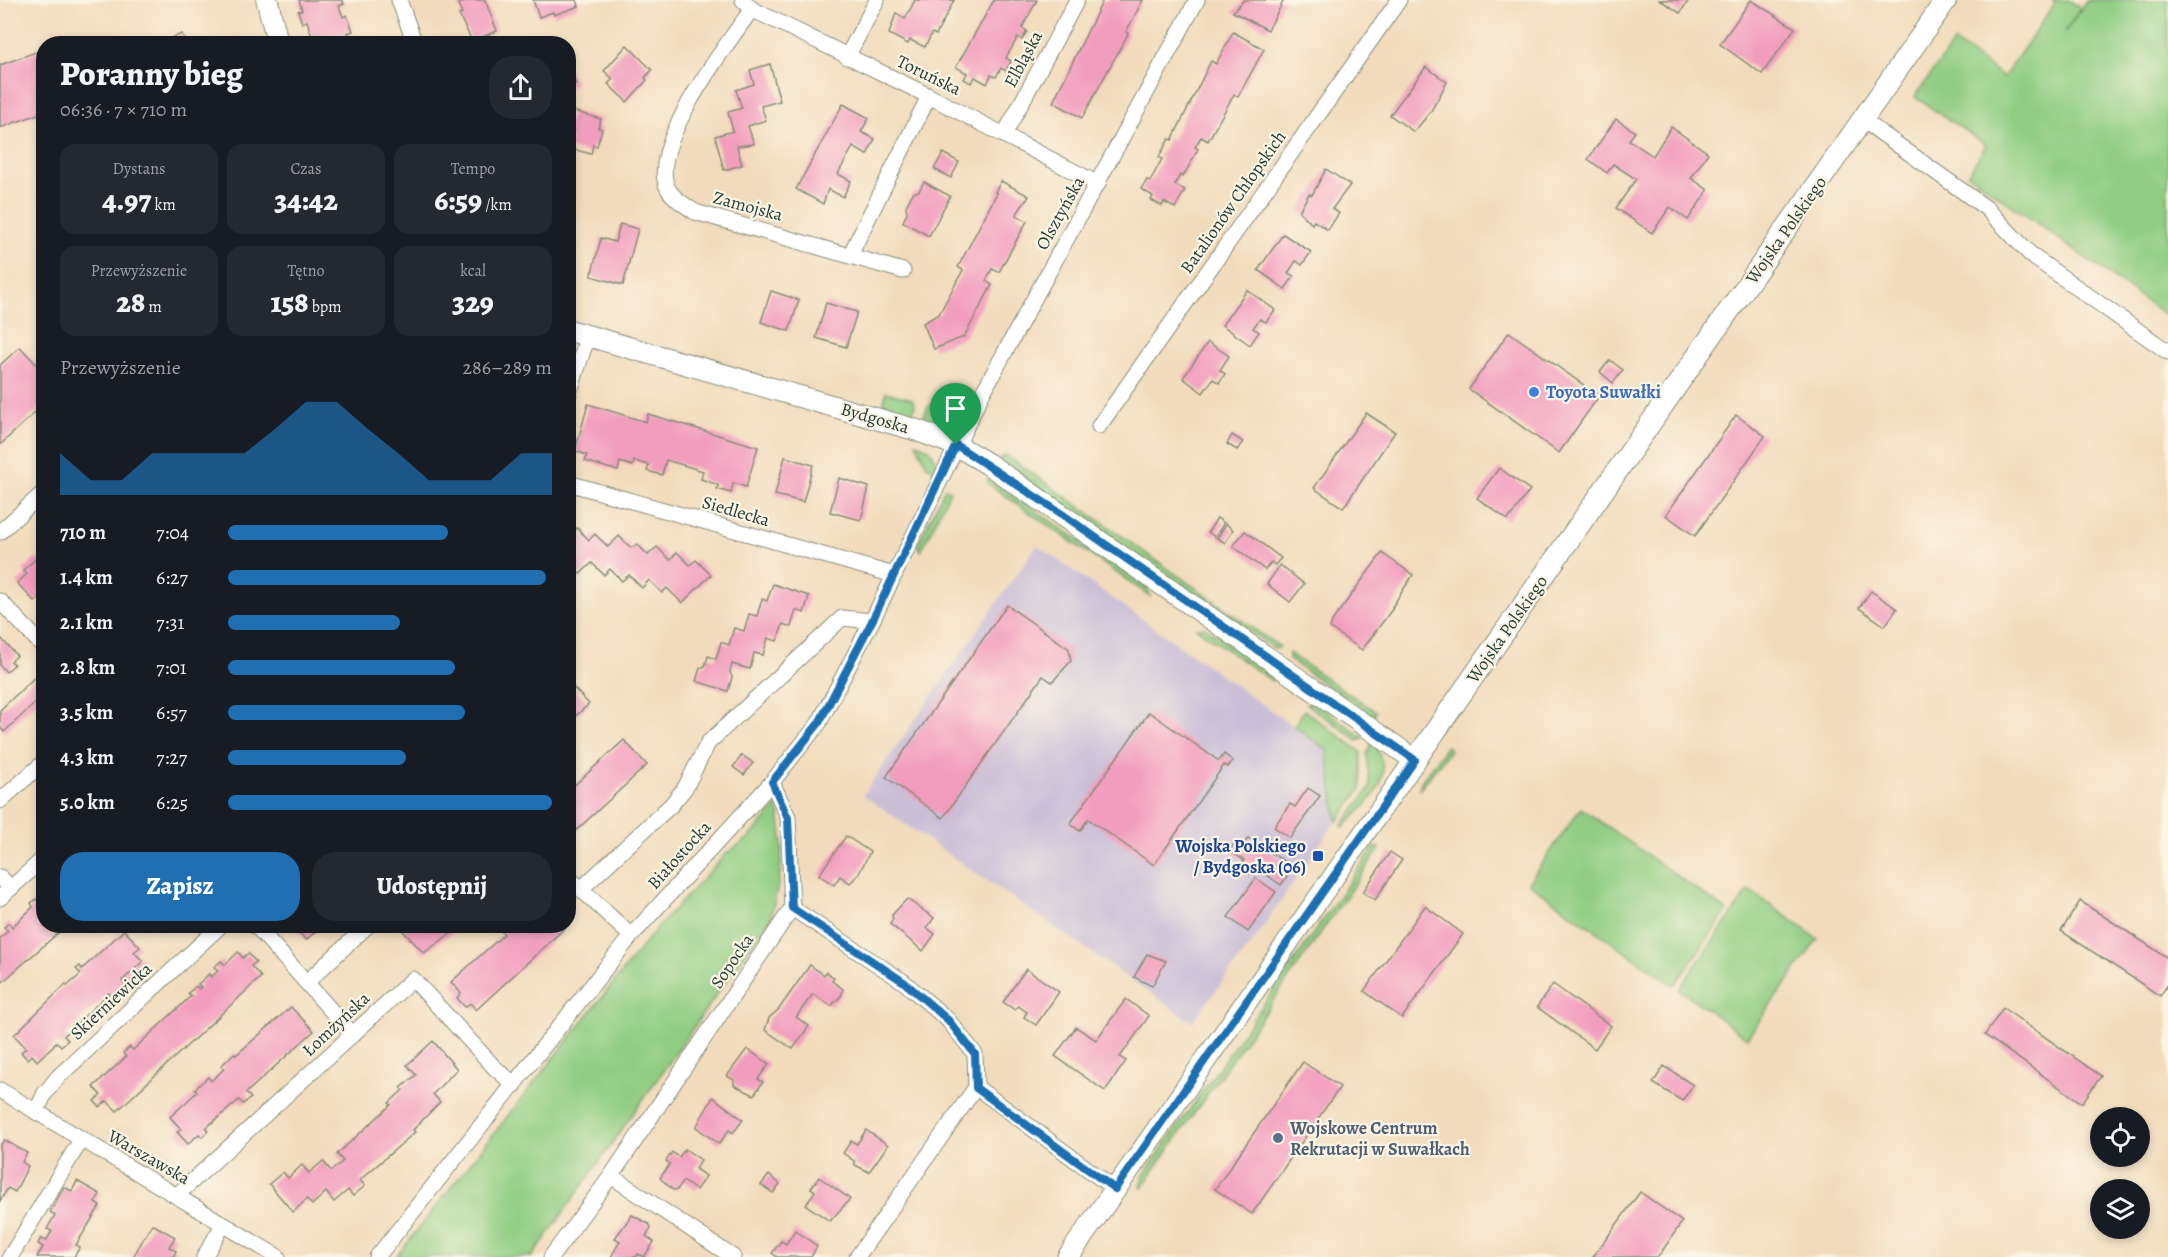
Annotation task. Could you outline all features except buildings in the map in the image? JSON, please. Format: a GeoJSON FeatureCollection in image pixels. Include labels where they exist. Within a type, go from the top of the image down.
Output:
{"type":"FeatureCollection","features":[{"type":"Feature","properties":{"kind":"street"},"geometry":{"type":"LineString","coordinates":[[267,0],[276,36]]}},
{"type":"Feature","properties":{"kind":"street"},"geometry":{"type":"LineString","coordinates":[[399,0],[412,36]]}},
{"type":"Feature","properties":{"kind":"street"},"geometry":{"type":"LineString","coordinates":[[847,57],[877,0]]}},
{"type":"Feature","properties":{"kind":"street","name":"Elbląska"},"geometry":{"type":"LineString","coordinates":[[1004,135],[1077,0]]}},
{"type":"Feature","properties":{"kind":"street","name":"Olsztyńska"},"geometry":{"type":"LineString","coordinates":[[956,445],[1197,0]]}},
{"type":"Feature","properties":{"kind":"street","name":"Batalionów Chłopskich"},"geometry":{"type":"LineString","coordinates":[[1099,426],[1398,0]]}},
{"type":"Feature","properties":{"kind":"street","name":"Wojska Polskiego"},"geometry":{"type":"LineString","coordinates":[[1068,1257],[1946,0]]}},
{"type":"Feature","properties":{"kind":"street","name":"Toruńska"},"geometry":{"type":"LineString","coordinates":[[747,4],[1098,184]]}},
{"type":"Feature","properties":{"kind":"street","name":"Zamojska"},"geometry":{"type":"LineString","coordinates":[[747,4],[678,123],[667,152],[666,184],[678,201],[695,212],[903,271]]}},
{"type":"Feature","properties":{"kind":"street"},"geometry":{"type":"LineString","coordinates":[[850,255],[929,96]]}},
{"type":"Feature","properties":{"kind":"street"},"geometry":{"type":"LineString","coordinates":[[1863,120],[1986,208],[2032,256],[2168,352]]}},
{"type":"Feature","properties":{"kind":"street","name":"Bydgoska"},"geometry":{"type":"LineString","coordinates":[[578,332],[916,430],[956,445],[1062,514],[1415,760]]}},
{"type":"Feature","properties":{"kind":"street","name":"Białostocka"},"geometry":{"type":"LineString","coordinates":[[377,1257],[631,936],[772,782],[819,723],[872,621],[956,445]]}},
{"type":"Feature","properties":{"kind":"street","name":"Siedlecka"},"geometry":{"type":"LineString","coordinates":[[576,485],[894,574]]}},
{"type":"Feature","properties":{"kind":"street"},"geometry":{"type":"LineString","coordinates":[[0,531],[36,499]]}},
{"type":"Feature","properties":{"kind":"street"},"geometry":{"type":"LineString","coordinates":[[0,601],[36,639]]}},
{"type":"Feature","properties":{"kind":"street"},"geometry":{"type":"LineString","coordinates":[[581,889],[671,805],[685,788],[708,743],[842,618],[872,621]]}},
{"type":"Feature","properties":{"kind":"street"},"geometry":{"type":"LineString","coordinates":[[0,801],[36,769]]}},
{"type":"Feature","properties":{"kind":"street"},"geometry":{"type":"LineString","coordinates":[[772,782],[788,818],[792,908],[904,982],[948,1020],[975,1054],[976,1088],[857,1257]]}},
{"type":"Feature","properties":{"kind":"street"},"geometry":{"type":"LineString","coordinates":[[4,888],[36,864]]}},
{"type":"Feature","properties":{"kind":"street"},"geometry":{"type":"LineString","coordinates":[[576,884],[631,936]]}},
{"type":"Feature","properties":{"kind":"street","name":"Sopocka"},"geometry":{"type":"LineString","coordinates":[[551,1257],[611,1176],[792,908]]}},
{"type":"Feature","properties":{"kind":"street","name":"Skierniewicka"},"geometry":{"type":"LineString","coordinates":[[36,1112],[45,1093],[58,1077],[212,933]]}},
{"type":"Feature","properties":{"kind":"street"},"geometry":{"type":"LineString","coordinates":[[263,933],[308,981],[353,1035]]}},
{"type":"Feature","properties":{"kind":"street"},"geometry":{"type":"LineString","coordinates":[[308,981],[360,933]]}},
{"type":"Feature","properties":{"kind":"street","name":"Łomżyńska"},"geometry":{"type":"LineString","coordinates":[[176,1196],[413,979],[495,1068],[515,1085]]}},
{"type":"Feature","properties":{"kind":"street"},"geometry":{"type":"LineString","coordinates":[[976,1088],[1115,1189]]}},
{"type":"Feature","properties":{"kind":"street","name":"Warszawska"},"geometry":{"type":"LineString","coordinates":[[0,1090],[278,1257]]}},
{"type":"Feature","properties":{"kind":"street"},"geometry":{"type":"LineString","coordinates":[[10,1257],[81,1140]]}},
{"type":"Feature","properties":{"kind":"street"},"geometry":{"type":"LineString","coordinates":[[611,1176],[733,1257]]}},
{"type":"Feature","properties":{"kind":"street"},"geometry":{"type":"LineString","coordinates":[[204,1257],[223,1226]]}},
{"type":"Feature","properties":{"kind":"shaded area"},"geometry":{"type":"Polygon","coordinates":[[[1037,545],[1327,750],[1338,818],[1251,944],[1192,1022],[863,795],[1037,545]]]}},
{"type":"Feature","properties":{"kind":"green space"},"geometry":{"type":"Polygon","coordinates":[[[2052,0],[2069,0],[2080,8],[2065,32],[2087,0],[2168,0],[2168,317],[1968,174],[1986,145],[1915,97],[1954,42],[2004,77],[2055,3],[2052,0]]]}},
{"type":"Feature","properties":{"kind":"green space"},"geometry":{"type":"Polygon","coordinates":[[[886,392],[912,399],[915,405],[911,418],[882,409],[886,392]]]}},
{"type":"Feature","properties":{"kind":"green space"},"geometry":{"type":"Polygon","coordinates":[[[931,405],[948,409],[957,416],[942,424],[922,421],[927,408],[931,405]]]}},
{"type":"Feature","properties":{"kind":"green space"},"geometry":{"type":"Polygon","coordinates":[[[916,443],[932,452],[936,460],[936,471],[927,465],[916,443]]]}},
{"type":"Feature","properties":{"kind":"green space"},"geometry":{"type":"Polygon","coordinates":[[[1006,455],[1280,647],[1275,649],[999,459],[1006,455]]]}},
{"type":"Feature","properties":{"kind":"green space"},"geometry":{"type":"Polygon","coordinates":[[[988,478],[1147,587],[1150,596],[987,483],[988,478]]]}},
{"type":"Feature","properties":{"kind":"green space"},"geometry":{"type":"Polygon","coordinates":[[[945,488],[950,491],[921,551],[917,546],[945,488]]]}},
{"type":"Feature","properties":{"kind":"green space"},"geometry":{"type":"Polygon","coordinates":[[[1205,627],[1268,671],[1272,681],[1196,628],[1205,627]]]}},
{"type":"Feature","properties":{"kind":"green space"},"geometry":{"type":"Polygon","coordinates":[[[1289,653],[1376,712],[1373,717],[1289,659],[1289,653]]]}},
{"type":"Feature","properties":{"kind":"green space"},"geometry":{"type":"Polygon","coordinates":[[[1313,702],[1363,737],[1358,740],[1306,704],[1313,702]]]}},
{"type":"Feature","properties":{"kind":"green space"},"geometry":{"type":"Polygon","coordinates":[[[1304,710],[1361,752],[1361,789],[1337,822],[1327,750],[1294,726],[1304,710]]]}},
{"type":"Feature","properties":{"kind":"green space"},"geometry":{"type":"Polygon","coordinates":[[[1372,743],[1380,755],[1383,767],[1382,778],[1371,799],[1344,827],[1342,826],[1370,788],[1367,754],[1372,743]]]}},
{"type":"Feature","properties":{"kind":"green space"},"geometry":{"type":"Polygon","coordinates":[[[1447,746],[1450,750],[1419,790],[1421,782],[1447,746]]]}},
{"type":"Feature","properties":{"kind":"green space"},"geometry":{"type":"Polygon","coordinates":[[[777,806],[782,848],[777,892],[770,919],[532,1257],[396,1257],[656,929],[727,853],[750,837],[777,806]]]}},
{"type":"Feature","properties":{"kind":"green space"},"geometry":{"type":"Polygon","coordinates":[[[1581,808],[1727,911],[1674,986],[1528,883],[1581,808]]]}},
{"type":"Feature","properties":{"kind":"green space"},"geometry":{"type":"Polygon","coordinates":[[[1374,847],[1380,848],[1141,1189],[1143,1176],[1374,847]]]}},
{"type":"Feature","properties":{"kind":"green space"},"geometry":{"type":"Polygon","coordinates":[[[1749,890],[1818,939],[1747,1038],[1679,989],[1749,890]]]}},
{"type":"Feature","properties":{"kind":"place","name":"Toyota Suwałki"},"geometry":{"type":"Point","coordinates":[1534,392]}},
{"type":"Feature","properties":{"kind":"place","name":"Wojska Polskiego / Bydgoska (06)"},"geometry":{"type":"Point","coordinates":[1318,856]}},
{"type":"Feature","properties":{"kind":"place","name":"Wojskowe Centrum Rekrutacji w Suwałkach"},"geometry":{"type":"Point","coordinates":[1278,1138]}},
{"type":"Feature","properties":{"kind":"route"},"geometry":{"type":"LineString","coordinates":[[956,445],[1062,514],[1415,760],[1115,1189],[976,1088],[975,1054],[948,1020],[904,982],[792,908],[788,818],[772,782],[819,723],[872,621],[956,445]]}}]}
